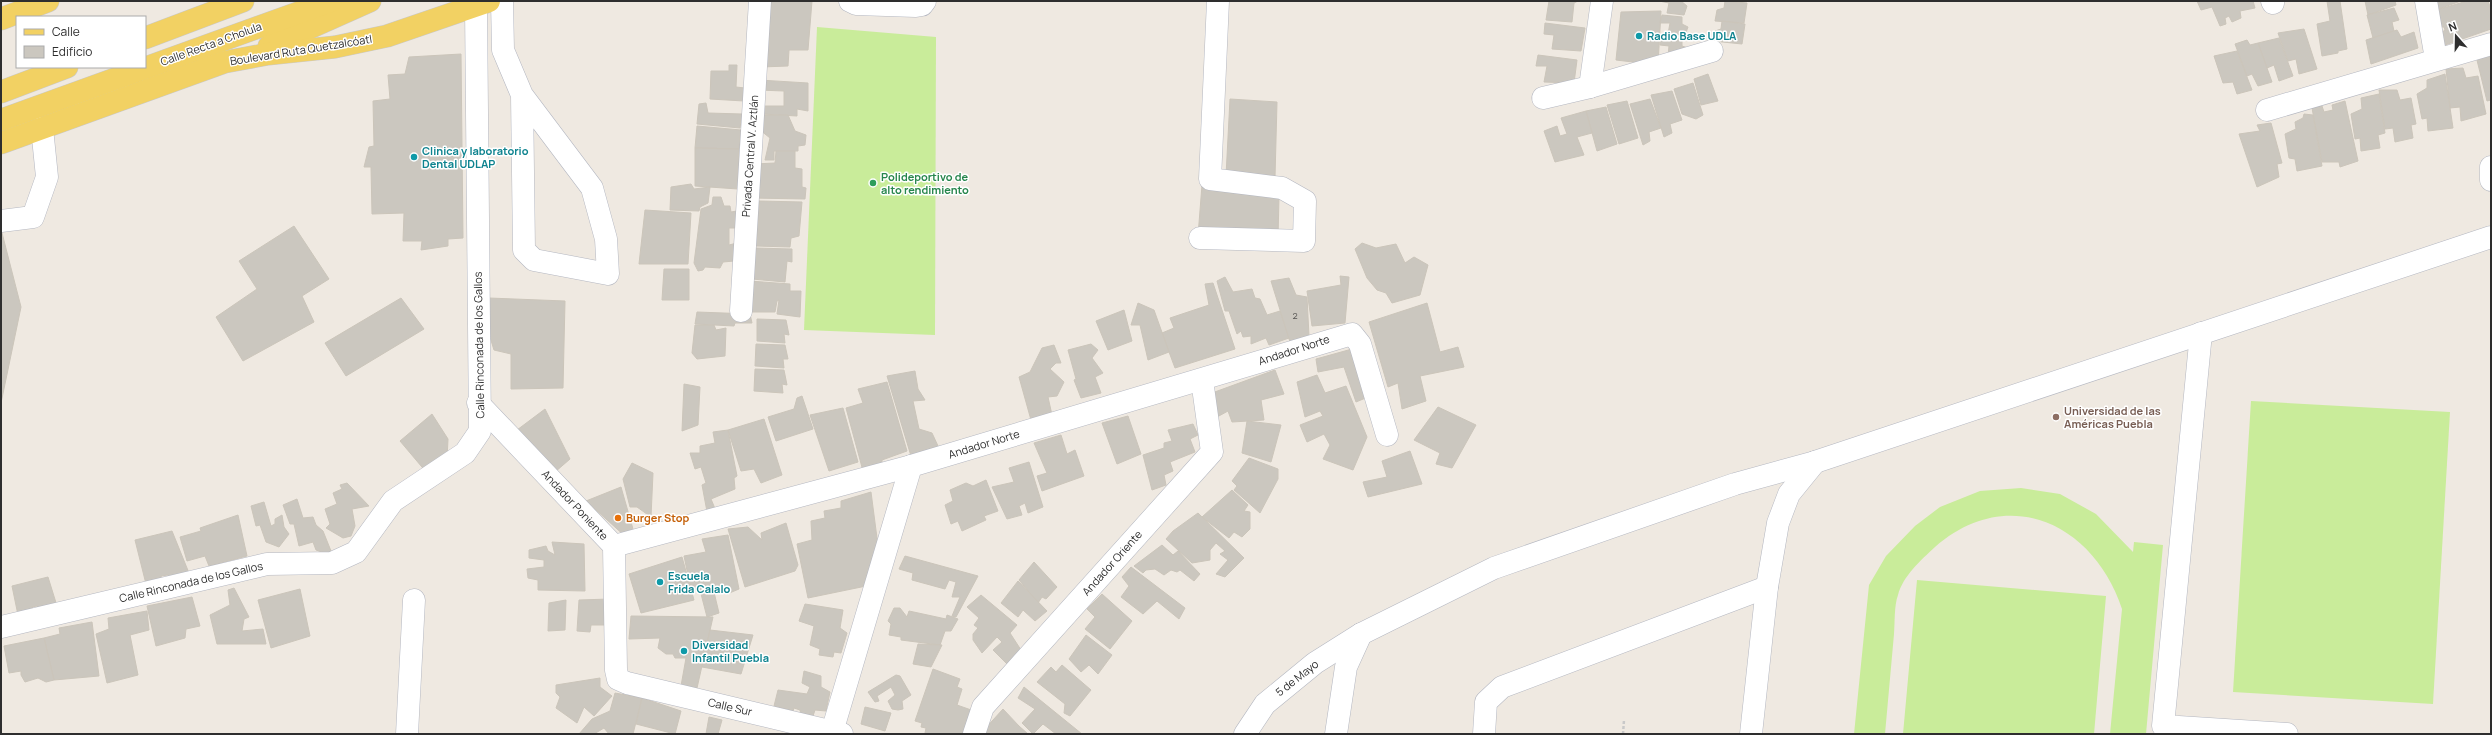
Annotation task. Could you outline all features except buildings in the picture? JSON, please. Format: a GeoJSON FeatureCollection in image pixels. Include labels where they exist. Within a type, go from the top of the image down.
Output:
{"type":"FeatureCollection","features":[{"type":"Feature","properties":{"kind":"main road"},"geometry":{"type":"LineString","coordinates":[[1,19],[48,1]]}},
{"type":"Feature","properties":{"kind":"main road"},"geometry":{"type":"LineString","coordinates":[[146,38],[243,1]]}},
{"type":"Feature","properties":{"kind":"main road","name":"Calle Recta a Cholula"},"geometry":{"type":"LineString","coordinates":[[146,68],[331,1]]}},
{"type":"Feature","properties":{"kind":"main road"},"geometry":{"type":"LineString","coordinates":[[225,62],[310,29],[370,1]]}},
{"type":"Feature","properties":{"kind":"main road","name":"Boulevard Ruta Quetzalcóatl"},"geometry":{"type":"LineString","coordinates":[[1,143],[225,62],[268,54],[367,41],[413,29],[482,3]]}},
{"type":"Feature","properties":{"kind":"main road"},"geometry":{"type":"LineString","coordinates":[[1,92],[64,68]]}},
{"type":"Feature","properties":{"kind":"main road","name":"Calle Recta a Cholula"},"geometry":{"type":"LineString","coordinates":[[1,120],[145,68]]}},
{"type":"Feature","properties":{"kind":"street"},"geometry":{"type":"LineString","coordinates":[[502,1],[503,50],[522,95],[592,188],[606,240],[608,274],[534,260],[524,250],[522,95]]}},
{"type":"Feature","properties":{"kind":"street","name":"Privada Central V. Aztlán"},"geometry":{"type":"LineString","coordinates":[[741,311],[760,1]]}},
{"type":"Feature","properties":{"kind":"street"},"geometry":{"type":"LineString","coordinates":[[850,1],[856,4],[916,6],[922,5],[925,1]]}},
{"type":"Feature","properties":{"kind":"street"},"geometry":{"type":"LineString","coordinates":[[1200,238],[1304,241],[1305,201],[1282,188],[1210,179],[1218,1]]}},
{"type":"Feature","properties":{"kind":"street"},"geometry":{"type":"LineString","coordinates":[[1590,87],[1602,1]]}},
{"type":"Feature","properties":{"kind":"street"},"geometry":{"type":"LineString","coordinates":[[2426,1],[2436,59]]}},
{"type":"Feature","properties":{"kind":"street","name":"Calle Rinconada de los Gallos"},"geometry":{"type":"LineString","coordinates":[[1,627],[266,564],[332,563],[356,552],[393,501],[465,453],[480,431],[478,403],[482,3]]}},
{"type":"Feature","properties":{"kind":"street"},"geometry":{"type":"LineString","coordinates":[[2267,110],[2491,44]]}},
{"type":"Feature","properties":{"kind":"street"},"geometry":{"type":"LineString","coordinates":[[1543,98],[1590,87],[1712,51]]}},
{"type":"Feature","properties":{"kind":"street"},"geometry":{"type":"LineString","coordinates":[[1,221],[33,217],[47,177],[42,128]]}},
{"type":"Feature","properties":{"kind":"street"},"geometry":{"type":"LineString","coordinates":[[2491,167],[2491,180]]}},
{"type":"Feature","properties":{"kind":"street","name":"5 de Mayo"},"geometry":{"type":"LineString","coordinates":[[1245,734],[1265,704],[1315,664],[1361,634],[1494,568],[1735,484],[1816,462],[2202,333],[2487,242]]}},
{"type":"Feature","properties":{"kind":"street"},"geometry":{"type":"LineString","coordinates":[[2202,333],[2162,730],[2287,734]]}},
{"type":"Feature","properties":{"kind":"street","name":"Andador Norte"},"geometry":{"type":"LineString","coordinates":[[614,546],[911,466],[1352,334],[1360,344],[1387,436]]}},
{"type":"Feature","properties":{"kind":"street","name":"Andador Oriente"},"geometry":{"type":"LineString","coordinates":[[974,734],[983,707],[1212,452],[1202,380]]}},
{"type":"Feature","properties":{"kind":"street","name":"Andador Poniente"},"geometry":{"type":"LineString","coordinates":[[478,403],[614,546],[616,670],[618,679]]}},
{"type":"Feature","properties":{"kind":"street"},"geometry":{"type":"LineString","coordinates":[[1751,734],[1767,587],[1778,523],[1789,494],[1816,462]]}},
{"type":"Feature","properties":{"kind":"street"},"geometry":{"type":"LineString","coordinates":[[837,733],[911,466]]}},
{"type":"Feature","properties":{"kind":"street"},"geometry":{"type":"LineString","coordinates":[[1484,734],[1486,702],[1502,687],[1767,587]]}},
{"type":"Feature","properties":{"kind":"street"},"geometry":{"type":"LineString","coordinates":[[407,734],[414,600]]}},
{"type":"Feature","properties":{"kind":"street"},"geometry":{"type":"LineString","coordinates":[[1336,734],[1346,667],[1361,634]]}},
{"type":"Feature","properties":{"kind":"street","name":"Calle Sur"},"geometry":{"type":"LineString","coordinates":[[618,679],[627,683],[837,733]]}},
{"type":"Feature","properties":{"kind":"path"},"geometry":{"type":"LineString","coordinates":[[1623,734],[1624,720]]}},
{"type":"Feature","properties":{"kind":"green space","name":"Polideportivo de alto rendimiento"},"geometry":{"type":"Polygon","coordinates":[[[817,27],[936,37],[935,335],[804,330],[817,27]]]}},
{"type":"Feature","properties":{"kind":"green space"},"geometry":{"type":"Polygon","coordinates":[[[2251,401],[2450,412],[2433,704],[2233,692],[2251,401]]]}},
{"type":"Feature","properties":{"kind":"green space"},"geometry":{"type":"Polygon","coordinates":[[[2021,488],[2060,494],[2096,514],[2133,552],[2134,542],[2163,545],[2146,734],[2110,734],[2122,609],[2109,579],[2091,554],[2070,535],[2045,522],[2019,516],[1991,518],[1963,528],[1935,547],[1908,575],[1900,588],[1896,604],[1885,734],[1854,734],[1869,585],[1886,556],[1915,526],[1940,507],[1980,491],[2021,488]]]}},
{"type":"Feature","properties":{"kind":"green space"},"geometry":{"type":"Polygon","coordinates":[[[1917,580],[2106,596],[2094,734],[1903,734],[1917,580]]]}},
{"type":"Feature","properties":{"kind":"place","name":"Radio Base UDLA"},"geometry":{"type":"Point","coordinates":[1639,36]}},
{"type":"Feature","properties":{"kind":"place","name":"Clinica y laboratorio Dental UDLAP"},"geometry":{"type":"Point","coordinates":[414,157]}},
{"type":"Feature","properties":{"kind":"place","name":"Polideportivo de alto rendimiento"},"geometry":{"type":"Point","coordinates":[873,183]}},
{"type":"Feature","properties":{"kind":"place","name":"Universidad de las Américas Puebla"},"geometry":{"type":"Point","coordinates":[2056,417]}},
{"type":"Feature","properties":{"kind":"place","name":"Burger Stop"},"geometry":{"type":"Point","coordinates":[618,518]}},
{"type":"Feature","properties":{"kind":"place","name":"Escuela Frida Calalo"},"geometry":{"type":"Point","coordinates":[660,582]}},
{"type":"Feature","properties":{"kind":"place","name":"Diversidad Infantil Puebla"},"geometry":{"type":"Point","coordinates":[684,651]}}]}
